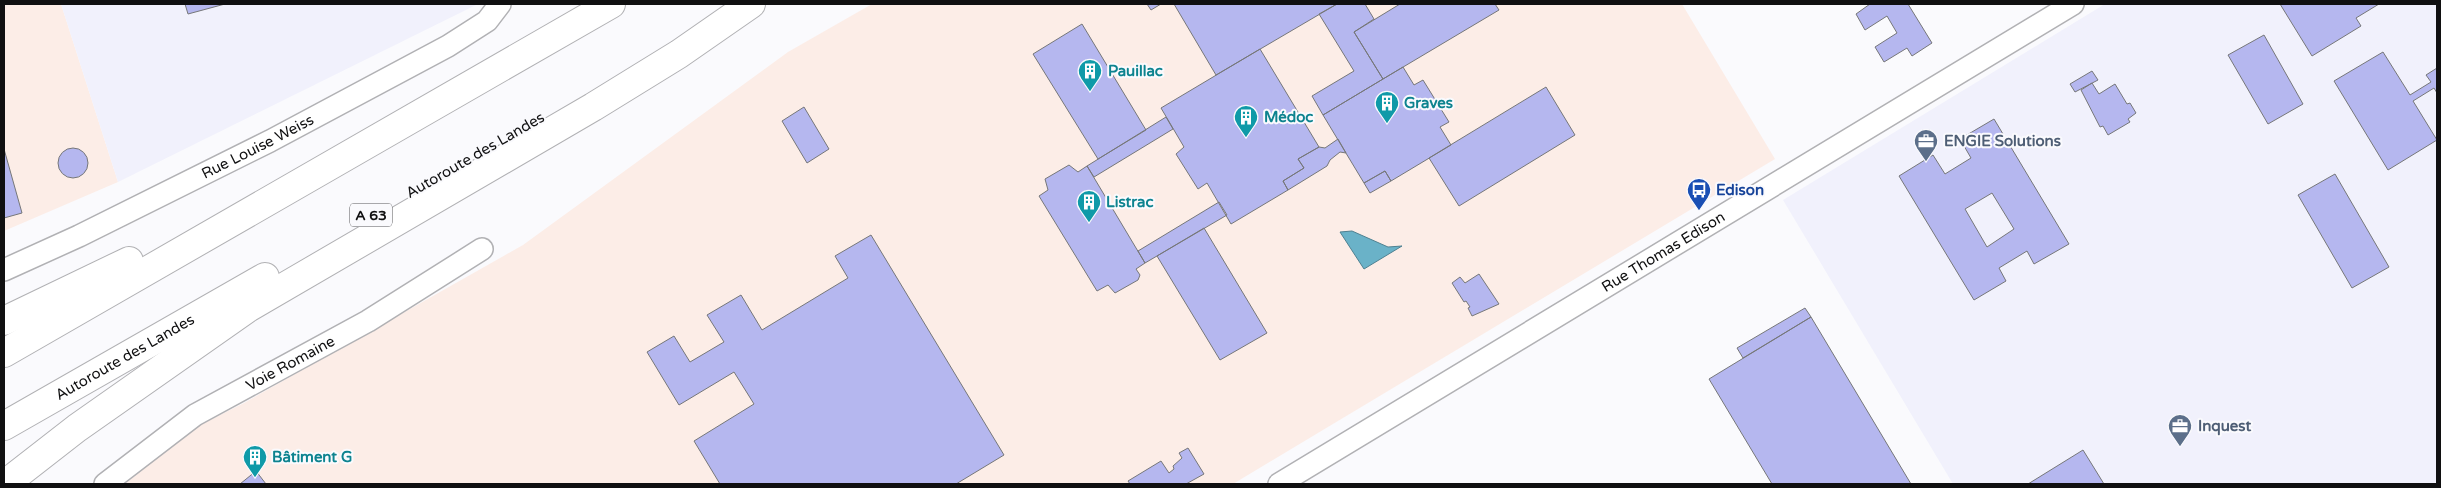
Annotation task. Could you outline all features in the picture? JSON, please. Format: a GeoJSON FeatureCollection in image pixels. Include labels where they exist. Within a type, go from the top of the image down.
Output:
{"type":"FeatureCollection","features":[{"type":"Feature","properties":{"kind":"highway"},"geometry":{"type":"LineString","coordinates":[[4,353],[611,4]]}},
{"type":"Feature","properties":{"kind":"highway","name":"Autoroute des Landes"},"geometry":{"type":"LineString","coordinates":[[4,426],[739,4]]}},
{"type":"Feature","properties":{"kind":"highway"},"geometry":{"type":"LineString","coordinates":[[5,484],[84,422],[248,308],[593,107],[679,54],[751,4]]}},
{"type":"Feature","properties":{"kind":"highway"},"geometry":{"type":"LineString","coordinates":[[4,321],[175,238],[408,108],[555,36]]}},
{"type":"Feature","properties":{"kind":"street","name":"Rue Louise Weiss"},"geometry":{"type":"LineString","coordinates":[[4,270],[79,236],[270,142],[448,46],[486,21],[500,4]]}},
{"type":"Feature","properties":{"kind":"street","name":"Rue Thomas Edison"},"geometry":{"type":"LineString","coordinates":[[1279,484],[2073,4]]}},
{"type":"Feature","properties":{"kind":"street","name":"Voie Romaine"},"geometry":{"type":"LineString","coordinates":[[105,484],[195,415],[368,322],[482,249]]}},
{"type":"Feature","properties":{"kind":"shaded area"},"geometry":{"type":"Polygon","coordinates":[[[4,4],[61,4],[118,182],[4,231],[4,4]]]}},
{"type":"Feature","properties":{"kind":"shaded area"},"geometry":{"type":"Polygon","coordinates":[[[61,4],[478,4],[118,182],[61,4]]]}},
{"type":"Feature","properties":{"kind":"shaded area"},"geometry":{"type":"Polygon","coordinates":[[[872,4],[1682,4],[1775,159],[1233,484],[125,484],[192,429],[244,403],[523,245],[788,52],[872,4]]]}},
{"type":"Feature","properties":{"kind":"shaded area"},"geometry":{"type":"Polygon","coordinates":[[[2105,4],[2437,4],[2437,484],[1953,484],[1783,200],[2105,4]]]}},
{"type":"Feature","properties":{"kind":"water"},"geometry":{"type":"Polygon","coordinates":[[[1352,231],[1388,247],[1402,246],[1364,269],[1340,232],[1352,231]]]}},
{"type":"Feature","properties":{"kind":"building"},"geometry":{"type":"Polygon","coordinates":[[[185,4],[225,4],[188,14],[185,4]]]}},
{"type":"Feature","properties":{"kind":"building"},"geometry":{"type":"Polygon","coordinates":[[[1147,4],[1161,4],[1151,10],[1147,4]]]}},
{"type":"Feature","properties":{"kind":"building"},"geometry":{"type":"Polygon","coordinates":[[[1174,4],[1337,4],[1216,75],[1174,4]]]}},
{"type":"Feature","properties":{"kind":"building"},"geometry":{"type":"Polygon","coordinates":[[[1337,4],[1365,4],[1374,19],[1354,32],[1383,79],[1323,115],[1312,96],[1354,71],[1319,14],[1337,4]]]}},
{"type":"Feature","properties":{"kind":"building"},"geometry":{"type":"Polygon","coordinates":[[[1400,4],[1495,4],[1499,10],[1383,79],[1354,32],[1400,4]]]}},
{"type":"Feature","properties":{"kind":"building"},"geometry":{"type":"Polygon","coordinates":[[[1870,4],[1908,4],[1932,43],[1912,56],[1907,48],[1884,62],[1875,47],[1897,33],[1887,16],[1865,30],[1856,14],[1870,4]]]}},
{"type":"Feature","properties":{"kind":"building"},"geometry":{"type":"Polygon","coordinates":[[[2280,4],[2379,4],[2356,18],[2361,26],[2312,56],[2280,4]]]}},
{"type":"Feature","properties":{"kind":"building","name":"Pauillac"},"geometry":{"type":"Polygon","coordinates":[[[1082,24],[1146,130],[1098,159],[1033,54],[1082,24]]]}},
{"type":"Feature","properties":{"kind":"building"},"geometry":{"type":"Polygon","coordinates":[[[2264,35],[2303,104],[2268,124],[2228,55],[2264,35]]]}},
{"type":"Feature","properties":{"kind":"building","name":"Médoc"},"geometry":{"type":"Polygon","coordinates":[[[1260,49],[1319,147],[1298,159],[1304,168],[1283,181],[1288,190],[1231,224],[1207,183],[1198,189],[1176,154],[1184,147],[1161,108],[1260,49]]]}},
{"type":"Feature","properties":{"kind":"building"},"geometry":{"type":"Polygon","coordinates":[[[2383,52],[2410,95],[2431,82],[2426,75],[2437,68],[2437,93],[2434,88],[2413,101],[2437,140],[2388,170],[2334,81],[2383,52]]]}},
{"type":"Feature","properties":{"kind":"building","name":"Graves"},"geometry":{"type":"Polygon","coordinates":[[[1403,67],[1414,85],[1423,80],[1449,122],[1440,127],[1451,145],[1391,181],[1385,171],[1364,183],[1323,115],[1403,67]]]}},
{"type":"Feature","properties":{"kind":"building"},"geometry":{"type":"Polygon","coordinates":[[[2092,71],[2098,80],[2075,92],[2070,84],[2092,71]]]}},
{"type":"Feature","properties":{"kind":"building"},"geometry":{"type":"Polygon","coordinates":[[[2092,83],[2099,94],[2115,84],[2127,104],[2130,103],[2136,113],[2128,119],[2130,122],[2108,135],[2103,126],[2100,127],[2081,90],[2092,83]]]}},
{"type":"Feature","properties":{"kind":"building"},"geometry":{"type":"Polygon","coordinates":[[[1546,87],[1575,135],[1459,206],[1429,158],[1546,87]]]}},
{"type":"Feature","properties":{"kind":"building"},"geometry":{"type":"Polygon","coordinates":[[[804,107],[829,149],[807,163],[782,121],[804,107]]]}},
{"type":"Feature","properties":{"kind":"building"},"geometry":{"type":"Polygon","coordinates":[[[1166,117],[1173,129],[1094,177],[1087,166],[1166,117]]]}},
{"type":"Feature","properties":{"kind":"building"},"geometry":{"type":"Polygon","coordinates":[[[1994,119],[2069,244],[2034,264],[2027,251],[1999,268],[2006,281],[1974,300],[1899,176],[1933,155],[1945,174],[1971,158],[1960,139],[1994,119]],[[1992,193],[1965,209],[1987,247],[2014,229],[1992,193]]]}},
{"type":"Feature","properties":{"kind":"building"},"geometry":{"type":"Polygon","coordinates":[[[1338,139],[1346,153],[1340,152],[1330,160],[1327,166],[1288,190],[1283,181],[1304,168],[1298,159],[1319,147],[1325,148],[1338,139]]]}},
{"type":"Feature","properties":{"kind":"building"},"geometry":{"type":"Polygon","coordinates":[[[73,148],[79,149],[87,157],[87,169],[79,177],[73,178],[67,177],[59,169],[58,163],[59,157],[67,149],[73,148]]]}},
{"type":"Feature","properties":{"kind":"building"},"geometry":{"type":"Polygon","coordinates":[[[4,149],[22,213],[4,218],[4,149]]]}},
{"type":"Feature","properties":{"kind":"building","name":"Listrac"},"geometry":{"type":"Polygon","coordinates":[[[1069,165],[1078,172],[1087,166],[1145,263],[1136,269],[1140,275],[1138,280],[1115,293],[1108,285],[1097,291],[1039,196],[1048,190],[1045,179],[1069,165]]]}},
{"type":"Feature","properties":{"kind":"building"},"geometry":{"type":"Polygon","coordinates":[[[1385,171],[1391,181],[1370,193],[1364,183],[1385,171]]]}},
{"type":"Feature","properties":{"kind":"building"},"geometry":{"type":"Polygon","coordinates":[[[2335,174],[2389,267],[2352,288],[2298,195],[2335,174]]]}},
{"type":"Feature","properties":{"kind":"building"},"geometry":{"type":"Polygon","coordinates":[[[1219,202],[1227,215],[1145,263],[1138,251],[1219,202]]]}},
{"type":"Feature","properties":{"kind":"building"},"geometry":{"type":"Polygon","coordinates":[[[1204,228],[1267,333],[1220,360],[1157,256],[1204,228]]]}},
{"type":"Feature","properties":{"kind":"building"},"geometry":{"type":"Polygon","coordinates":[[[871,235],[1004,455],[956,484],[720,484],[694,441],[754,404],[734,372],[679,405],[647,352],[674,336],[690,362],[724,342],[707,315],[741,295],[762,330],[848,278],[835,256],[871,235]]]}},
{"type":"Feature","properties":{"kind":"building"},"geometry":{"type":"Polygon","coordinates":[[[1479,274],[1499,304],[1472,316],[1468,308],[1470,307],[1466,301],[1464,302],[1452,283],[1460,277],[1465,283],[1479,274]]]}},
{"type":"Feature","properties":{"kind":"building"},"geometry":{"type":"Polygon","coordinates":[[[1805,308],[1811,317],[1743,358],[1737,348],[1805,308]]]}},
{"type":"Feature","properties":{"kind":"building"},"geometry":{"type":"Polygon","coordinates":[[[1811,317],[1911,484],[1772,484],[1709,379],[1811,317]]]}},
{"type":"Feature","properties":{"kind":"building"},"geometry":{"type":"Polygon","coordinates":[[[1188,448],[1204,474],[1186,484],[1130,484],[1128,481],[1161,461],[1169,473],[1174,469],[1173,466],[1182,458],[1179,453],[1188,448]]]}},
{"type":"Feature","properties":{"kind":"building"},"geometry":{"type":"Polygon","coordinates":[[[2083,450],[2104,484],[2028,484],[2083,450]]]}},
{"type":"Feature","properties":{"kind":"building","name":"Bâtiment G"},"geometry":{"type":"Polygon","coordinates":[[[256,471],[266,484],[240,484],[256,471]]]}},
{"type":"Feature","properties":{"kind":"place","name":"Pauillac"},"geometry":{"type":"Point","coordinates":[1090,92]}},
{"type":"Feature","properties":{"kind":"place","name":"Graves"},"geometry":{"type":"Point","coordinates":[1387,124]}},
{"type":"Feature","properties":{"kind":"place","name":"Médoc"},"geometry":{"type":"Point","coordinates":[1246,138]}},
{"type":"Feature","properties":{"kind":"place","name":"ENGIE Solutions"},"geometry":{"type":"Point","coordinates":[1926,162]}},
{"type":"Feature","properties":{"kind":"place","name":"Edison"},"geometry":{"type":"Point","coordinates":[1699,211]}},
{"type":"Feature","properties":{"kind":"place","name":"Listrac"},"geometry":{"type":"Point","coordinates":[1089,223]}},
{"type":"Feature","properties":{"kind":"place","name":"Inquest"},"geometry":{"type":"Point","coordinates":[2180,447]}},
{"type":"Feature","properties":{"kind":"place","name":"Bâtiment G"},"geometry":{"type":"Point","coordinates":[255,478]}}]}
